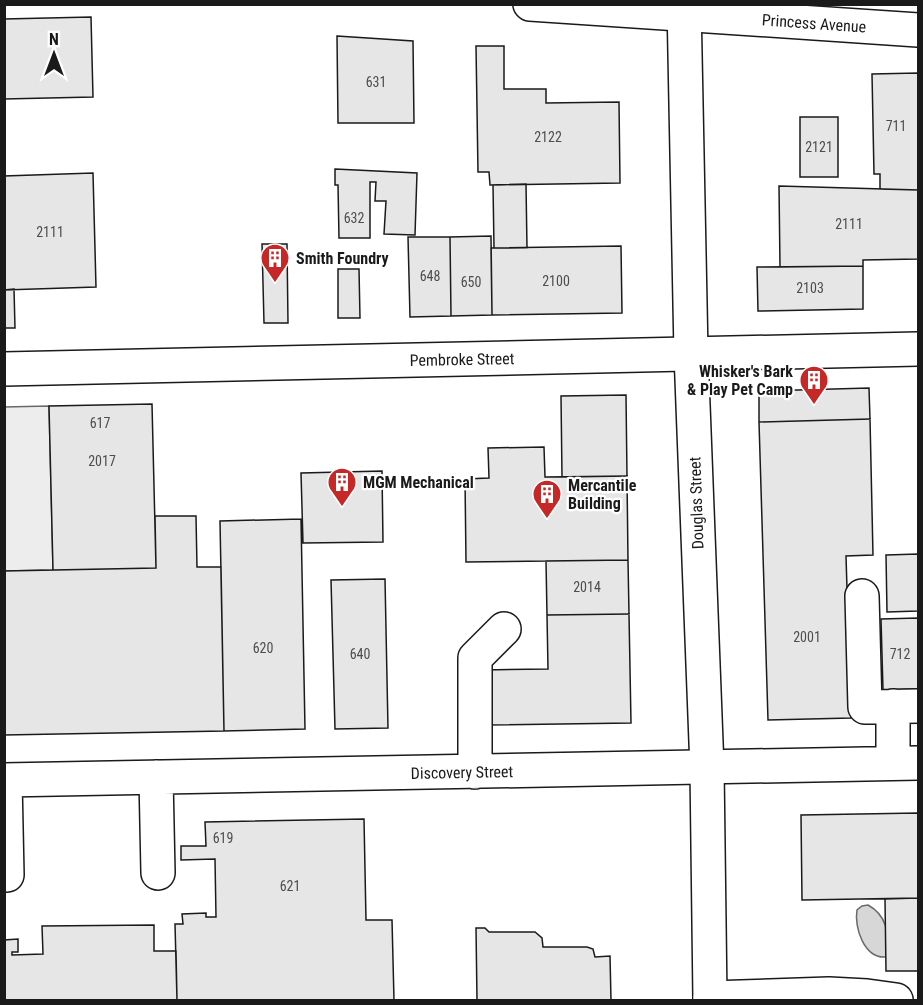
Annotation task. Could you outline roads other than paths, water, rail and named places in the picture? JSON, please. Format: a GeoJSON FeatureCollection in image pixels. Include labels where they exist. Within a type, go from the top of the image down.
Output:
{"type":"FeatureCollection","features":[{"type":"Feature","properties":{"kind":"street","name":"Princess Avenue"},"geometry":{"type":"LineString","coordinates":[[530,4],[684,9],[918,30]]}},
{"type":"Feature","properties":{"kind":"street","name":"Douglas Street"},"geometry":{"type":"LineString","coordinates":[[684,9],[691,353],[707,768],[710,999]]}},
{"type":"Feature","properties":{"kind":"street","name":"Pembroke Street"},"geometry":{"type":"LineString","coordinates":[[4,369],[918,349]]}},
{"type":"Feature","properties":{"kind":"street"},"geometry":{"type":"LineString","coordinates":[[862,596],[865,707],[906,706],[906,763]]}},
{"type":"Feature","properties":{"kind":"street"},"geometry":{"type":"LineString","coordinates":[[475,772],[475,658],[504,629]]}},
{"type":"Feature","properties":{"kind":"street","name":"Discovery Street"},"geometry":{"type":"LineString","coordinates":[[5,780],[906,763]]}},
{"type":"Feature","properties":{"kind":"street"},"geometry":{"type":"LineString","coordinates":[[156,777],[158,873]]}},
{"type":"Feature","properties":{"kind":"street"},"geometry":{"type":"LineString","coordinates":[[5,780],[7,875]]}},
{"type":"Feature","properties":{"kind":"street"},"geometry":{"type":"LineString","coordinates":[[710,999],[829,994],[896,1000]]}},
{"type":"Feature","properties":{"kind":"place","name":"Smith Foundry"},"geometry":{"type":"Point","coordinates":[275,284]}},
{"type":"Feature","properties":{"kind":"place","name":"Whisker's Bark & Play Pet Camp"},"geometry":{"type":"Point","coordinates":[814,406]}},
{"type":"Feature","properties":{"kind":"place","name":"MGM Mechanical"},"geometry":{"type":"Point","coordinates":[342,508]}},
{"type":"Feature","properties":{"kind":"place","name":"Mercantile Building"},"geometry":{"type":"Point","coordinates":[547,520]}}]}
